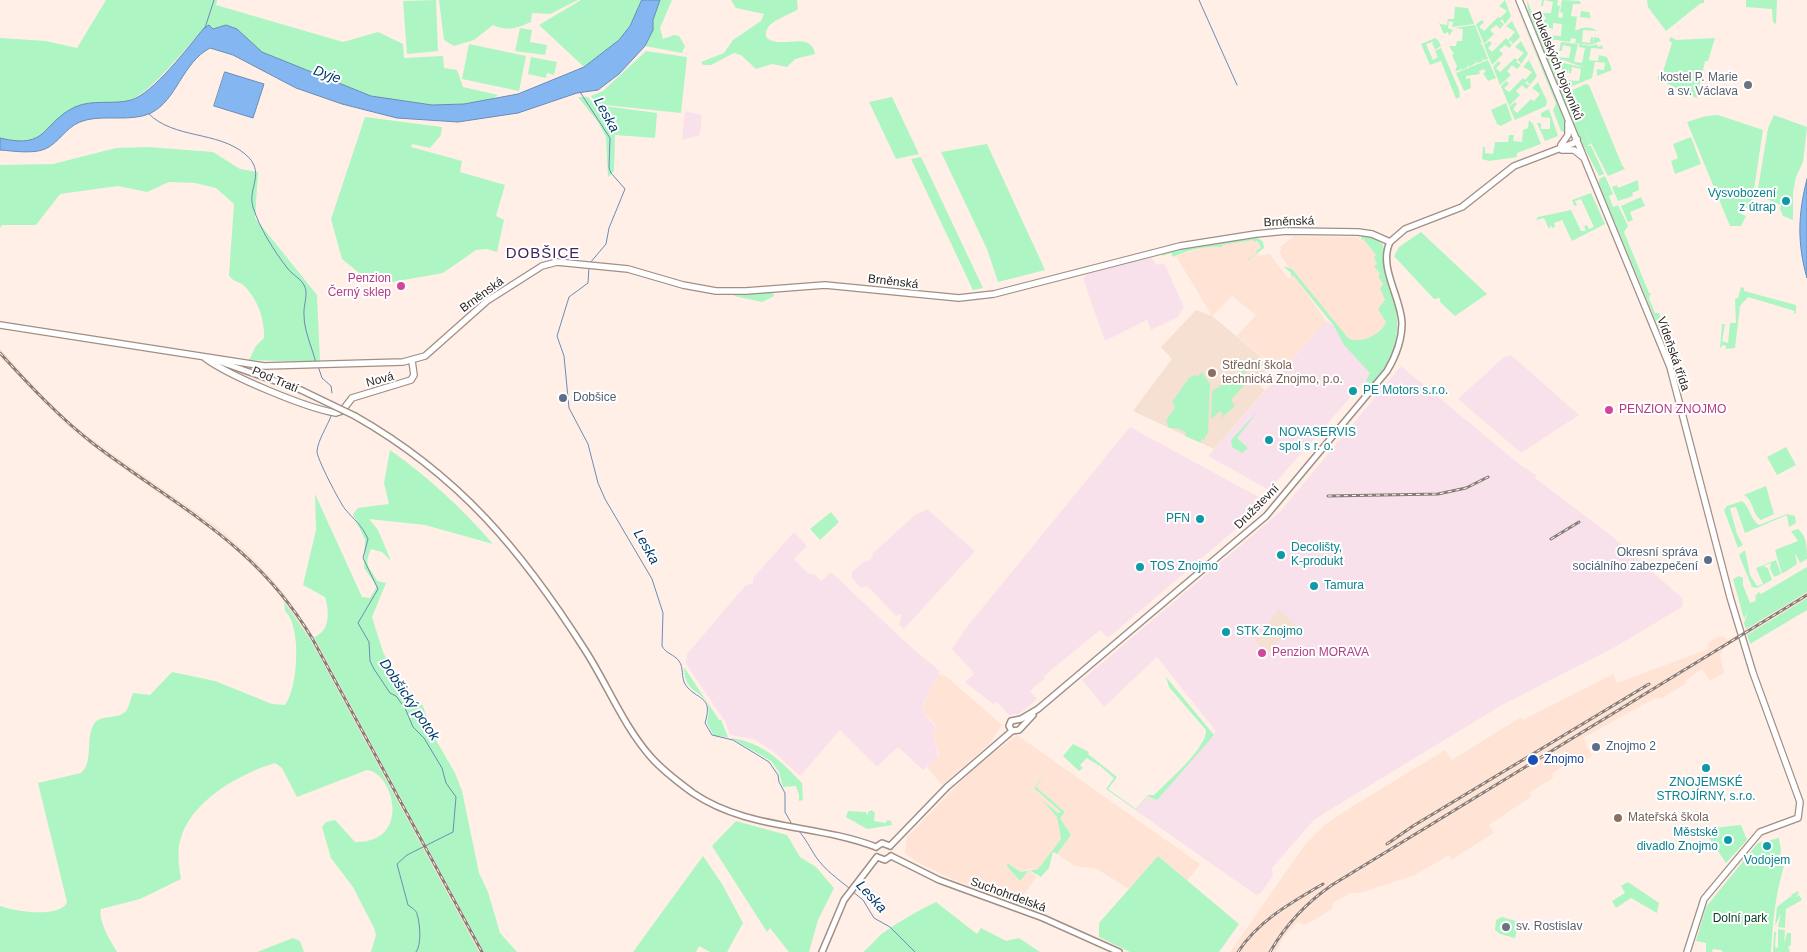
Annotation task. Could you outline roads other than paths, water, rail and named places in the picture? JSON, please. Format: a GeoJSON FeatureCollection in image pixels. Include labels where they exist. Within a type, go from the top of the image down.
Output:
{"type":"FeatureCollection","features":[{"type":"Feature","properties":{"kind":"main road","name":"Dukelských bojovníků"},"geometry":{"type":"LineString","coordinates":[[1519,0],[1577,139]]}},
{"type":"Feature","properties":{"kind":"main road"},"geometry":{"type":"LineString","coordinates":[[1560,145],[1568,135],[1568,119]]}},
{"type":"Feature","properties":{"kind":"main road"},"geometry":{"type":"LineString","coordinates":[[1550,152],[1560,145],[1577,139]]}},
{"type":"Feature","properties":{"kind":"main road"},"geometry":{"type":"LineString","coordinates":[[1390,242],[1405,229],[1462,207],[1510,168],[1574,143],[1577,139]]}},
{"type":"Feature","properties":{"kind":"main road","name":"Vídeňská třída"},"geometry":{"type":"LineString","coordinates":[[1577,139],[1670,367],[1727,584],[1753,673],[1801,805],[1798,818],[1764,830],[1712,891],[1699,912],[1687,952]]}},
{"type":"Feature","properties":{"kind":"main road"},"geometry":{"type":"LineString","coordinates":[[1550,152],[1572,149],[1581,154],[1586,161]]}},
{"type":"Feature","properties":{"kind":"main road","name":"Brněnská"},"geometry":{"type":"LineString","coordinates":[[0,325],[248,364],[306,366],[412,361],[430,353],[486,301],[542,266],[559,262],[628,269],[677,284],[716,291],[742,292],[831,285],[959,298],[994,294],[1156,252],[1249,234],[1286,230],[1358,232],[1372,234],[1390,242]]}},
{"type":"Feature","properties":{"kind":"main road","name":"Družstevní"},"geometry":{"type":"LineString","coordinates":[[1017,720],[1038,709],[1262,520],[1387,371],[1398,347],[1402,322],[1387,261],[1387,251],[1390,242]]}},
{"type":"Feature","properties":{"kind":"main road"},"geometry":{"type":"LineString","coordinates":[[205,358],[225,363],[301,390],[355,416],[402,444],[437,472],[486,517],[512,546],[544,586],[587,652],[644,748],[656,762],[694,793],[717,806],[744,816],[845,836],[876,847]]}},
{"type":"Feature","properties":{"kind":"main road","name":"Pod Tratí"},"geometry":{"type":"LineString","coordinates":[[205,358],[240,377],[303,403],[332,412],[341,412]]}},
{"type":"Feature","properties":{"kind":"main road","name":"Nová"},"geometry":{"type":"LineString","coordinates":[[341,412],[354,397],[411,380],[414,375],[412,361]]}},
{"type":"Feature","properties":{"kind":"main road"},"geometry":{"type":"LineString","coordinates":[[225,363],[248,364]]}},
{"type":"Feature","properties":{"kind":"main road"},"geometry":{"type":"LineString","coordinates":[[890,846],[955,780],[1012,731],[1018,731],[1038,709]]}},
{"type":"Feature","properties":{"kind":"main road"},"geometry":{"type":"LineString","coordinates":[[1012,731],[1010,723],[1017,720],[1021,727]]}},
{"type":"Feature","properties":{"kind":"main road"},"geometry":{"type":"LineString","coordinates":[[876,847],[882,843],[890,846]]}},
{"type":"Feature","properties":{"kind":"main road"},"geometry":{"type":"LineString","coordinates":[[877,857],[884,860],[891,856],[892,850],[890,846]]}},
{"type":"Feature","properties":{"kind":"main road"},"geometry":{"type":"LineString","coordinates":[[822,952],[844,900],[877,857],[876,847]]}},
{"type":"Feature","properties":{"kind":"main road","name":"Suchohrdelská"},"geometry":{"type":"LineString","coordinates":[[891,856],[939,880],[1043,918],[1119,952]]}},
{"type":"Feature","properties":{"kind":"water"},"geometry":{"type":"Polygon","coordinates":[[[642,0],[660,0],[653,20],[653,30],[645,46],[619,74],[598,90],[577,93],[518,113],[458,122],[397,118],[342,104],[296,88],[233,55],[210,48],[200,55],[174,91],[160,107],[151,113],[144,116],[102,118],[80,122],[70,128],[49,147],[38,151],[0,150],[0,138],[16,141],[36,138],[64,113],[75,107],[89,103],[131,100],[140,96],[160,79],[204,28],[209,25],[213,29],[226,25],[237,29],[262,52],[371,96],[432,105],[464,104],[518,94],[584,67],[619,40],[630,26],[642,0]]]}},
{"type":"Feature","properties":{"kind":"water"},"geometry":{"type":"Polygon","coordinates":[[[225,72],[264,84],[253,118],[214,106],[225,72]]]}},
{"type":"Feature","properties":{"kind":"water"},"geometry":{"type":"Polygon","coordinates":[[[1807,179],[1807,278],[1800,241],[1800,216],[1807,179]]]}},
{"type":"Feature","properties":{"kind":"waterway"},"geometry":{"type":"LineString","coordinates":[[205,28],[214,0]]}},
{"type":"Feature","properties":{"kind":"waterway"},"geometry":{"type":"LineString","coordinates":[[1199,0],[1237,85]]}},
{"type":"Feature","properties":{"kind":"waterway","name":"Leska"},"geometry":{"type":"LineString","coordinates":[[580,92],[610,138],[609,168],[625,189],[609,228],[606,244],[590,263]]}},
{"type":"Feature","properties":{"kind":"waterway","name":"Dobšický potok"},"geometry":{"type":"LineString","coordinates":[[149,114],[171,128],[234,147],[245,154],[251,161],[255,167],[256,174],[252,193],[253,207],[263,232],[288,269],[303,283],[305,288],[304,321],[316,363]]}},
{"type":"Feature","properties":{"kind":"waterway","name":"Leska"},"geometry":{"type":"LineString","coordinates":[[589,267],[588,283],[569,297],[557,336],[564,356],[569,408],[588,444],[598,483],[605,499],[652,579],[663,613],[662,646],[679,661],[685,684],[706,702],[707,714],[705,723],[712,735],[733,740],[769,762],[778,775],[779,782],[785,793],[785,812],[793,826]]}},
{"type":"Feature","properties":{"kind":"waterway","name":"Dobšický potok"},"geometry":{"type":"LineString","coordinates":[[318,366],[322,378],[331,386],[332,393]]}},
{"type":"Feature","properties":{"kind":"waterway","name":"Dobšický potok"},"geometry":{"type":"LineString","coordinates":[[331,416],[317,451],[338,498],[368,539],[363,558],[378,589],[358,623],[369,642],[370,661],[390,693],[396,696],[405,708],[413,727],[424,738],[442,768],[446,783],[456,797],[453,832],[407,855],[397,864],[408,905],[416,911],[418,918],[420,939],[416,952]]}},
{"type":"Feature","properties":{"kind":"waterway","name":"Leska"},"geometry":{"type":"LineString","coordinates":[[798,830],[820,862],[849,888]]}},
{"type":"Feature","properties":{"kind":"waterway","name":"Leska"},"geometry":{"type":"LineString","coordinates":[[852,891],[863,900],[874,918],[890,927],[915,952]]}},
{"type":"Feature","properties":{"kind":"railway"},"geometry":{"type":"LineString","coordinates":[[0,353],[57,413],[95,445],[186,509],[241,552],[290,605],[312,638],[482,952]]}},
{"type":"Feature","properties":{"kind":"railway"},"geometry":{"type":"LineString","coordinates":[[1328,496],[1438,494],[1466,488],[1488,477]]}},
{"type":"Feature","properties":{"kind":"railway"},"geometry":{"type":"LineString","coordinates":[[1551,539],[1579,522]]}},
{"type":"Feature","properties":{"kind":"railway"},"geometry":{"type":"LineString","coordinates":[[1270,952],[1297,915],[1332,885],[1807,595]]}},
{"type":"Feature","properties":{"kind":"railway"},"geometry":{"type":"LineString","coordinates":[[1387,844],[1413,826],[1649,684]]}},
{"type":"Feature","properties":{"kind":"railway"},"geometry":{"type":"LineString","coordinates":[[1238,952],[1266,921],[1323,884]]}},
{"type":"Feature","properties":{"kind":"place","name":"kostel P. Marie a sv. Václava"},"geometry":{"type":"Point","coordinates":[1748,85]}},
{"type":"Feature","properties":{"kind":"place","name":"Vysvobození z útrap"},"geometry":{"type":"Point","coordinates":[1786,201]}},
{"type":"Feature","properties":{"kind":"place","name":"Penzion Černý sklep"},"geometry":{"type":"Point","coordinates":[401,286]}},
{"type":"Feature","properties":{"kind":"place","name":"Střední škola technická Znojmo, p.o."},"geometry":{"type":"Point","coordinates":[1212,373]}},
{"type":"Feature","properties":{"kind":"place","name":"PE Motors s.r.o."},"geometry":{"type":"Point","coordinates":[1353,391]}},
{"type":"Feature","properties":{"kind":"place","name":"Dobšice"},"geometry":{"type":"Point","coordinates":[563,398]}},
{"type":"Feature","properties":{"kind":"place","name":"PENZION ZNOJMO"},"geometry":{"type":"Point","coordinates":[1609,410]}},
{"type":"Feature","properties":{"kind":"place","name":"NOVASERVIS spol s r. o."},"geometry":{"type":"Point","coordinates":[1269,440]}},
{"type":"Feature","properties":{"kind":"place","name":"PFN"},"geometry":{"type":"Point","coordinates":[1200,519]}},
{"type":"Feature","properties":{"kind":"place","name":"Decolišty, K-produkt"},"geometry":{"type":"Point","coordinates":[1281,555]}},
{"type":"Feature","properties":{"kind":"place","name":"Okresní správa sociálního zabezpečení"},"geometry":{"type":"Point","coordinates":[1708,560]}},
{"type":"Feature","properties":{"kind":"place","name":"TOS Znojmo"},"geometry":{"type":"Point","coordinates":[1140,567]}},
{"type":"Feature","properties":{"kind":"place","name":"Tamura"},"geometry":{"type":"Point","coordinates":[1314,586]}},
{"type":"Feature","properties":{"kind":"place","name":"STK Znojmo"},"geometry":{"type":"Point","coordinates":[1226,632]}},
{"type":"Feature","properties":{"kind":"place","name":"Penzion MORAVA"},"geometry":{"type":"Point","coordinates":[1262,653]}},
{"type":"Feature","properties":{"kind":"place","name":"Znojmo 2"},"geometry":{"type":"Point","coordinates":[1596,747]}},
{"type":"Feature","properties":{"kind":"place","name":"Znojmo"},"geometry":{"type":"Point","coordinates":[1533,760]}},
{"type":"Feature","properties":{"kind":"place","name":"ZNOJEMSKÉ STROJÍRNY, s.r.o."},"geometry":{"type":"Point","coordinates":[1706,768]}},
{"type":"Feature","properties":{"kind":"place","name":"Mateřská škola"},"geometry":{"type":"Point","coordinates":[1618,818]}},
{"type":"Feature","properties":{"kind":"place","name":"Městské divadlo Znojmo"},"geometry":{"type":"Point","coordinates":[1728,840]}},
{"type":"Feature","properties":{"kind":"place","name":"Vodojem"},"geometry":{"type":"Point","coordinates":[1767,846]}},
{"type":"Feature","properties":{"kind":"place","name":"sv. Rostislav"},"geometry":{"type":"Point","coordinates":[1506,927]}},
{"type":"Feature","properties":{"kind":"district","name":"DOBŠICE"},"geometry":{"type":"Point","coordinates":[543,254]}},
{"type":"Feature","properties":{"kind":"water label","name":"Dyje"},"geometry":{"type":"Point","coordinates":[327,75]}},
{"type":"Feature","properties":{"kind":"park label","name":"Dolní park"},"geometry":{"type":"Point","coordinates":[1740,919]}}]}
